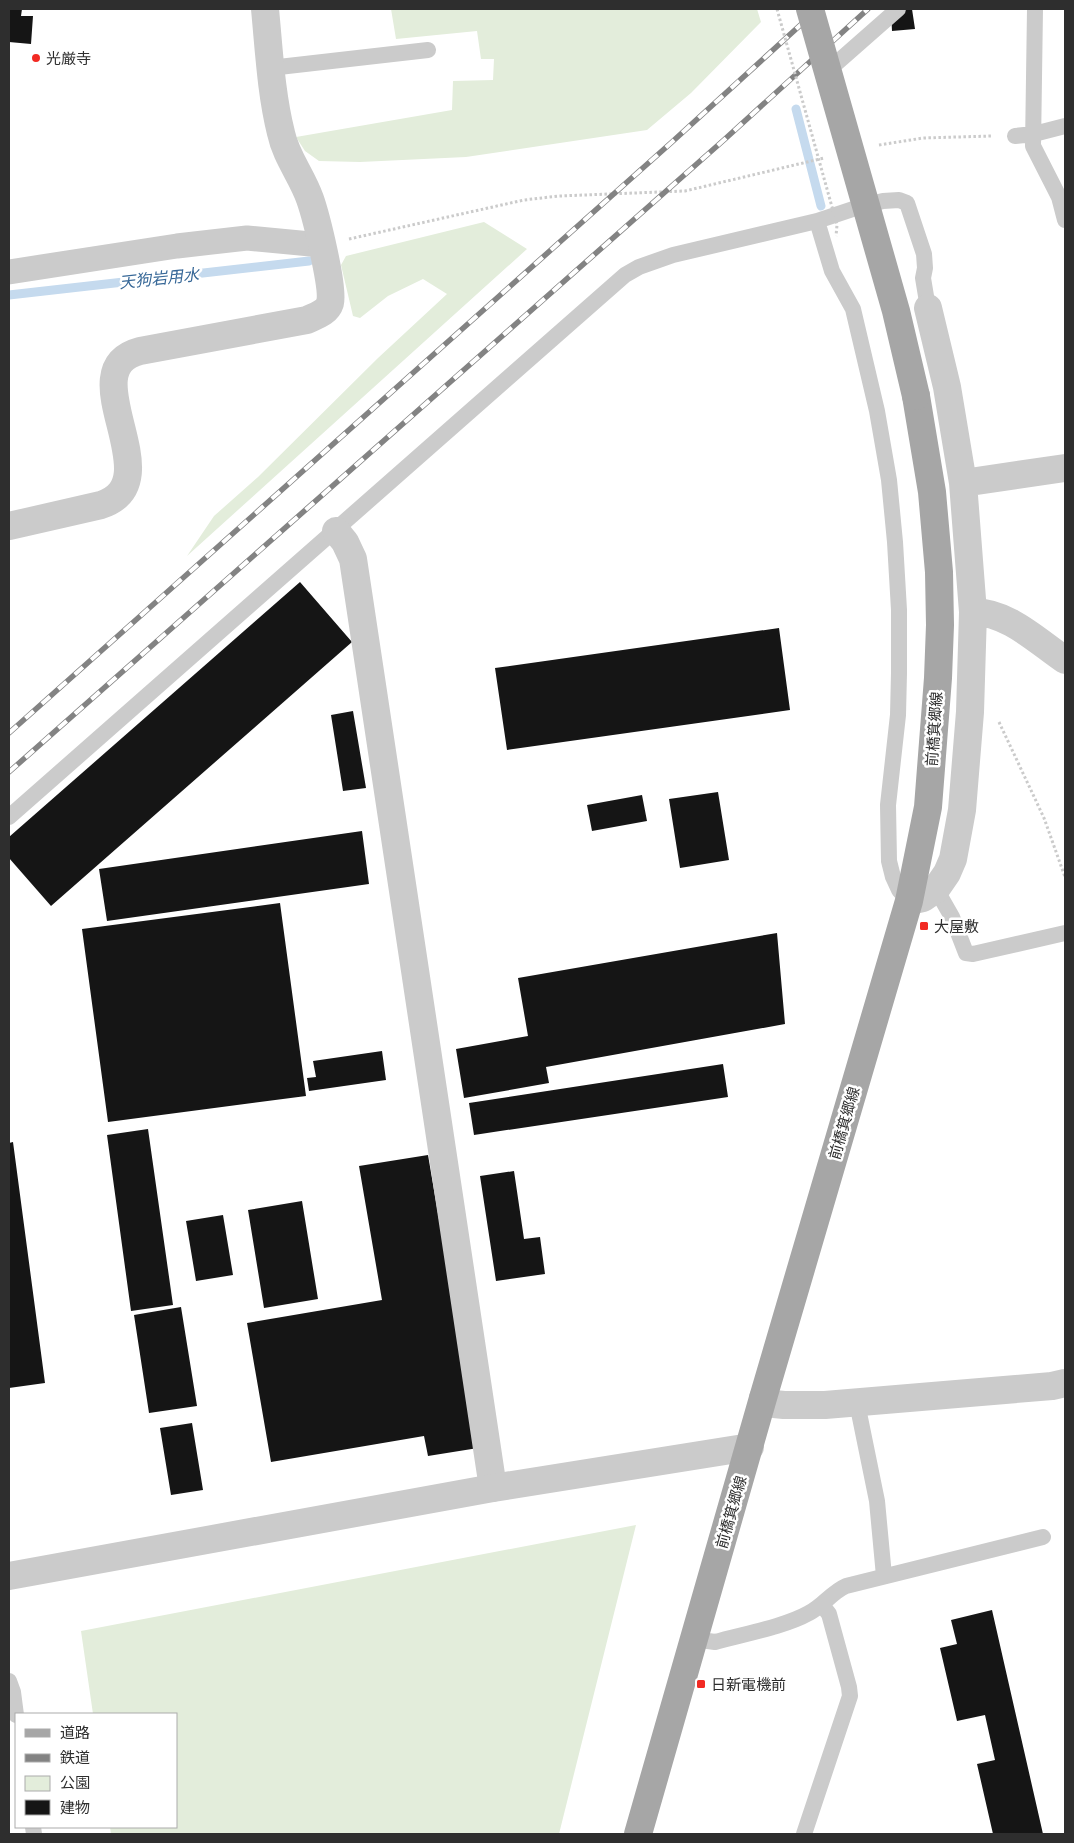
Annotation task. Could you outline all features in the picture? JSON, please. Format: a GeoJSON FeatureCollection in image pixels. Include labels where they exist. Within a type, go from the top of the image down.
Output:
{"type":"FeatureCollection","features":[{"type":"Feature","properties":{"kind":"main road","name":"前橋箕郷線"},"geometry":{"type":"LineString","coordinates":[[638,1834],[763,1398],[909,901],[928,807],[940,625],[932,492],[916,396],[896,311],[810,9]]}},
{"type":"Feature","properties":{"kind":"street"},"geometry":{"type":"LineString","coordinates":[[9,526],[101,505],[112,501],[119,495],[127,480],[128,465],[112,388],[115,374],[127,356],[140,351],[307,320],[326,310],[330,304],[331,293],[310,200],[288,155],[281,135],[270,68],[265,9]]}},
{"type":"Feature","properties":{"kind":"street"},"geometry":{"type":"LineString","coordinates":[[9,272],[177,246],[247,238],[321,245]]}},
{"type":"Feature","properties":{"kind":"street"},"geometry":{"type":"LineString","coordinates":[[909,901],[922,898],[936,889],[947,873],[953,859],[959,833],[971,695],[973,612],[963,484],[947,387],[928,308]]}},
{"type":"Feature","properties":{"kind":"street"},"geometry":{"type":"LineString","coordinates":[[963,484],[1065,468]]}},
{"type":"Feature","properties":{"kind":"street"},"geometry":{"type":"LineString","coordinates":[[336,531],[345,542],[353,558],[493,1488]]}},
{"type":"Feature","properties":{"kind":"street"},"geometry":{"type":"LineString","coordinates":[[973,612],[986,612],[1006,619],[1065,660]]}},
{"type":"Feature","properties":{"kind":"street"},"geometry":{"type":"LineString","coordinates":[[763,1398],[774,1404],[825,1405],[1052,1386],[1065,1383]]}},
{"type":"Feature","properties":{"kind":"street"},"geometry":{"type":"LineString","coordinates":[[9,1576],[493,1488],[750,1447]]}},
{"type":"Feature","properties":{"kind":"lane"},"geometry":{"type":"LineString","coordinates":[[829,106],[823,75],[898,9]]}},
{"type":"Feature","properties":{"kind":"lane"},"geometry":{"type":"LineString","coordinates":[[1035,9],[1033,146],[1059,197],[1065,220]]}},
{"type":"Feature","properties":{"kind":"lane"},"geometry":{"type":"LineString","coordinates":[[270,68],[428,50]]}},
{"type":"Feature","properties":{"kind":"lane"},"geometry":{"type":"LineString","coordinates":[[1015,136],[1034,134],[1065,126]]}},
{"type":"Feature","properties":{"kind":"lane"},"geometry":{"type":"LineString","coordinates":[[9,816],[625,276],[639,267],[673,255],[817,221],[857,201],[899,200],[907,203],[924,254],[923,278],[928,308]]}},
{"type":"Feature","properties":{"kind":"lane"},"geometry":{"type":"LineString","coordinates":[[817,221],[832,271],[853,309],[877,411],[889,480],[896,552],[900,664],[898,715],[888,798],[889,861],[899,890],[909,901]]}},
{"type":"Feature","properties":{"kind":"lane"},"geometry":{"type":"LineString","coordinates":[[936,889],[952,917],[966,953],[973,954],[1065,932]]}},
{"type":"Feature","properties":{"kind":"lane"},"geometry":{"type":"LineString","coordinates":[[858,1403],[876,1501],[884,1576]]}},
{"type":"Feature","properties":{"kind":"lane"},"geometry":{"type":"LineString","coordinates":[[695,1637],[708,1642],[715,1642],[790,1621],[822,1605],[838,1589],[1043,1537]]}},
{"type":"Feature","properties":{"kind":"lane"},"geometry":{"type":"LineString","coordinates":[[804,1834],[850,1696],[829,1614],[822,1605]]}},
{"type":"Feature","properties":{"kind":"lane"},"geometry":{"type":"LineString","coordinates":[[9,1681],[13,1692],[16,1713]]}},
{"type":"Feature","properties":{"kind":"path"},"geometry":{"type":"LineString","coordinates":[[777,9],[837,225],[836,236]]}},
{"type":"Feature","properties":{"kind":"path"},"geometry":{"type":"LineString","coordinates":[[879,145],[923,138],[1015,136]]}},
{"type":"Feature","properties":{"kind":"path"},"geometry":{"type":"LineString","coordinates":[[321,245],[524,200],[559,196],[685,191],[832,156]]}},
{"type":"Feature","properties":{"kind":"path"},"geometry":{"type":"LineString","coordinates":[[971,695],[981,696],[993,708],[1044,818],[1065,877]]}},
{"type":"Feature","properties":{"kind":"green space"},"geometry":{"type":"Polygon","coordinates":[[[391,9],[757,9],[761,22],[691,93],[647,130],[466,157],[360,162],[319,161],[305,151],[296,137],[452,110],[453,81],[493,80],[494,59],[481,59],[477,31],[396,39],[391,9]]]}},
{"type":"Feature","properties":{"kind":"green space"},"geometry":{"type":"Polygon","coordinates":[[[484,222],[527,249],[187,556],[214,516],[258,477],[378,358],[447,294],[423,279],[388,296],[360,318],[353,316],[341,265],[346,256],[484,222]]]}},
{"type":"Feature","properties":{"kind":"green space"},"geometry":{"type":"Polygon","coordinates":[[[636,1525],[559,1834],[111,1834],[110,1828],[178,1828],[178,1713],[93,1713],[81,1631],[636,1525]]]}},
{"type":"Feature","properties":{"kind":"building"},"geometry":{"type":"Polygon","coordinates":[[[9,9],[22,9],[21,16],[33,16],[31,44],[9,42],[9,9]]]}},
{"type":"Feature","properties":{"kind":"building"},"geometry":{"type":"Polygon","coordinates":[[[912,9],[915,29],[892,31],[891,11],[912,9]]]}},
{"type":"Feature","properties":{"kind":"building"},"geometry":{"type":"Polygon","coordinates":[[[300,582],[352,642],[51,906],[9,858],[9,837],[300,582]]]}},
{"type":"Feature","properties":{"kind":"building"},"geometry":{"type":"Polygon","coordinates":[[[779,628],[790,710],[507,750],[495,668],[779,628]]]}},
{"type":"Feature","properties":{"kind":"building"},"geometry":{"type":"Polygon","coordinates":[[[353,711],[366,788],[343,791],[331,715],[353,711]]]}},
{"type":"Feature","properties":{"kind":"building"},"geometry":{"type":"Polygon","coordinates":[[[718,792],[729,860],[680,868],[669,799],[718,792]]]}},
{"type":"Feature","properties":{"kind":"building"},"geometry":{"type":"Polygon","coordinates":[[[642,795],[647,821],[592,831],[587,805],[642,795]]]}},
{"type":"Feature","properties":{"kind":"building"},"geometry":{"type":"Polygon","coordinates":[[[362,831],[369,884],[107,921],[99,869],[362,831]]]}},
{"type":"Feature","properties":{"kind":"building"},"geometry":{"type":"Polygon","coordinates":[[[280,903],[306,1096],[108,1122],[82,929],[280,903]]]}},
{"type":"Feature","properties":{"kind":"building"},"geometry":{"type":"Polygon","coordinates":[[[777,933],[785,1024],[546,1067],[549,1083],[464,1098],[456,1049],[528,1036],[518,978],[777,933]]]}},
{"type":"Feature","properties":{"kind":"building"},"geometry":{"type":"Polygon","coordinates":[[[382,1051],[386,1080],[309,1091],[307,1078],[316,1077],[313,1061],[382,1051]]]}},
{"type":"Feature","properties":{"kind":"building"},"geometry":{"type":"Polygon","coordinates":[[[723,1064],[728,1097],[474,1135],[469,1103],[723,1064]]]}},
{"type":"Feature","properties":{"kind":"building"},"geometry":{"type":"Polygon","coordinates":[[[148,1129],[173,1305],[131,1311],[107,1135],[148,1129]]]}},
{"type":"Feature","properties":{"kind":"building"},"geometry":{"type":"Polygon","coordinates":[[[13,1142],[45,1383],[9,1388],[9,1143],[13,1142]]]}},
{"type":"Feature","properties":{"kind":"building"},"geometry":{"type":"Polygon","coordinates":[[[428,1155],[478,1448],[428,1456],[424,1436],[271,1462],[247,1323],[382,1300],[359,1166],[428,1155]]]}},
{"type":"Feature","properties":{"kind":"building"},"geometry":{"type":"Polygon","coordinates":[[[514,1171],[524,1239],[540,1237],[545,1274],[496,1281],[480,1176],[514,1171]]]}},
{"type":"Feature","properties":{"kind":"building"},"geometry":{"type":"Polygon","coordinates":[[[302,1201],[318,1299],[264,1308],[248,1210],[302,1201]]]}},
{"type":"Feature","properties":{"kind":"building"},"geometry":{"type":"Polygon","coordinates":[[[223,1215],[233,1275],[196,1281],[186,1221],[223,1215]]]}},
{"type":"Feature","properties":{"kind":"building"},"geometry":{"type":"Polygon","coordinates":[[[181,1307],[197,1406],[149,1413],[134,1315],[181,1307]]]}},
{"type":"Feature","properties":{"kind":"building"},"geometry":{"type":"Polygon","coordinates":[[[192,1423],[203,1490],[171,1495],[160,1428],[192,1423]]]}},
{"type":"Feature","properties":{"kind":"building"},"geometry":{"type":"Polygon","coordinates":[[[992,1610],[1043,1834],[993,1834],[977,1764],[995,1760],[985,1715],[957,1721],[940,1648],[957,1644],[951,1620],[992,1610]]]}},
{"type":"Feature","properties":{"kind":"waterway"},"geometry":{"type":"LineString","coordinates":[[796,109],[821,206]]}},
{"type":"Feature","properties":{"kind":"waterway","name":"天狗岩用水"},"geometry":{"type":"LineString","coordinates":[[9,295],[309,261]]}},
{"type":"Feature","properties":{"kind":"railway"},"geometry":{"type":"LineString","coordinates":[[9,733],[672,142],[818,9]]}},
{"type":"Feature","properties":{"kind":"railway"},"geometry":{"type":"LineString","coordinates":[[9,772],[725,139],[868,9]]}},
{"type":"Feature","properties":{"kind":"place","name":"光厳寺"},"geometry":{"type":"Point","coordinates":[36,58]}},
{"type":"Feature","properties":{"kind":"place","name":"大屋敷"},"geometry":{"type":"Point","coordinates":[924,926]}},
{"type":"Feature","properties":{"kind":"place","name":"日新電機前"},"geometry":{"type":"Point","coordinates":[701,1684]}}]}
